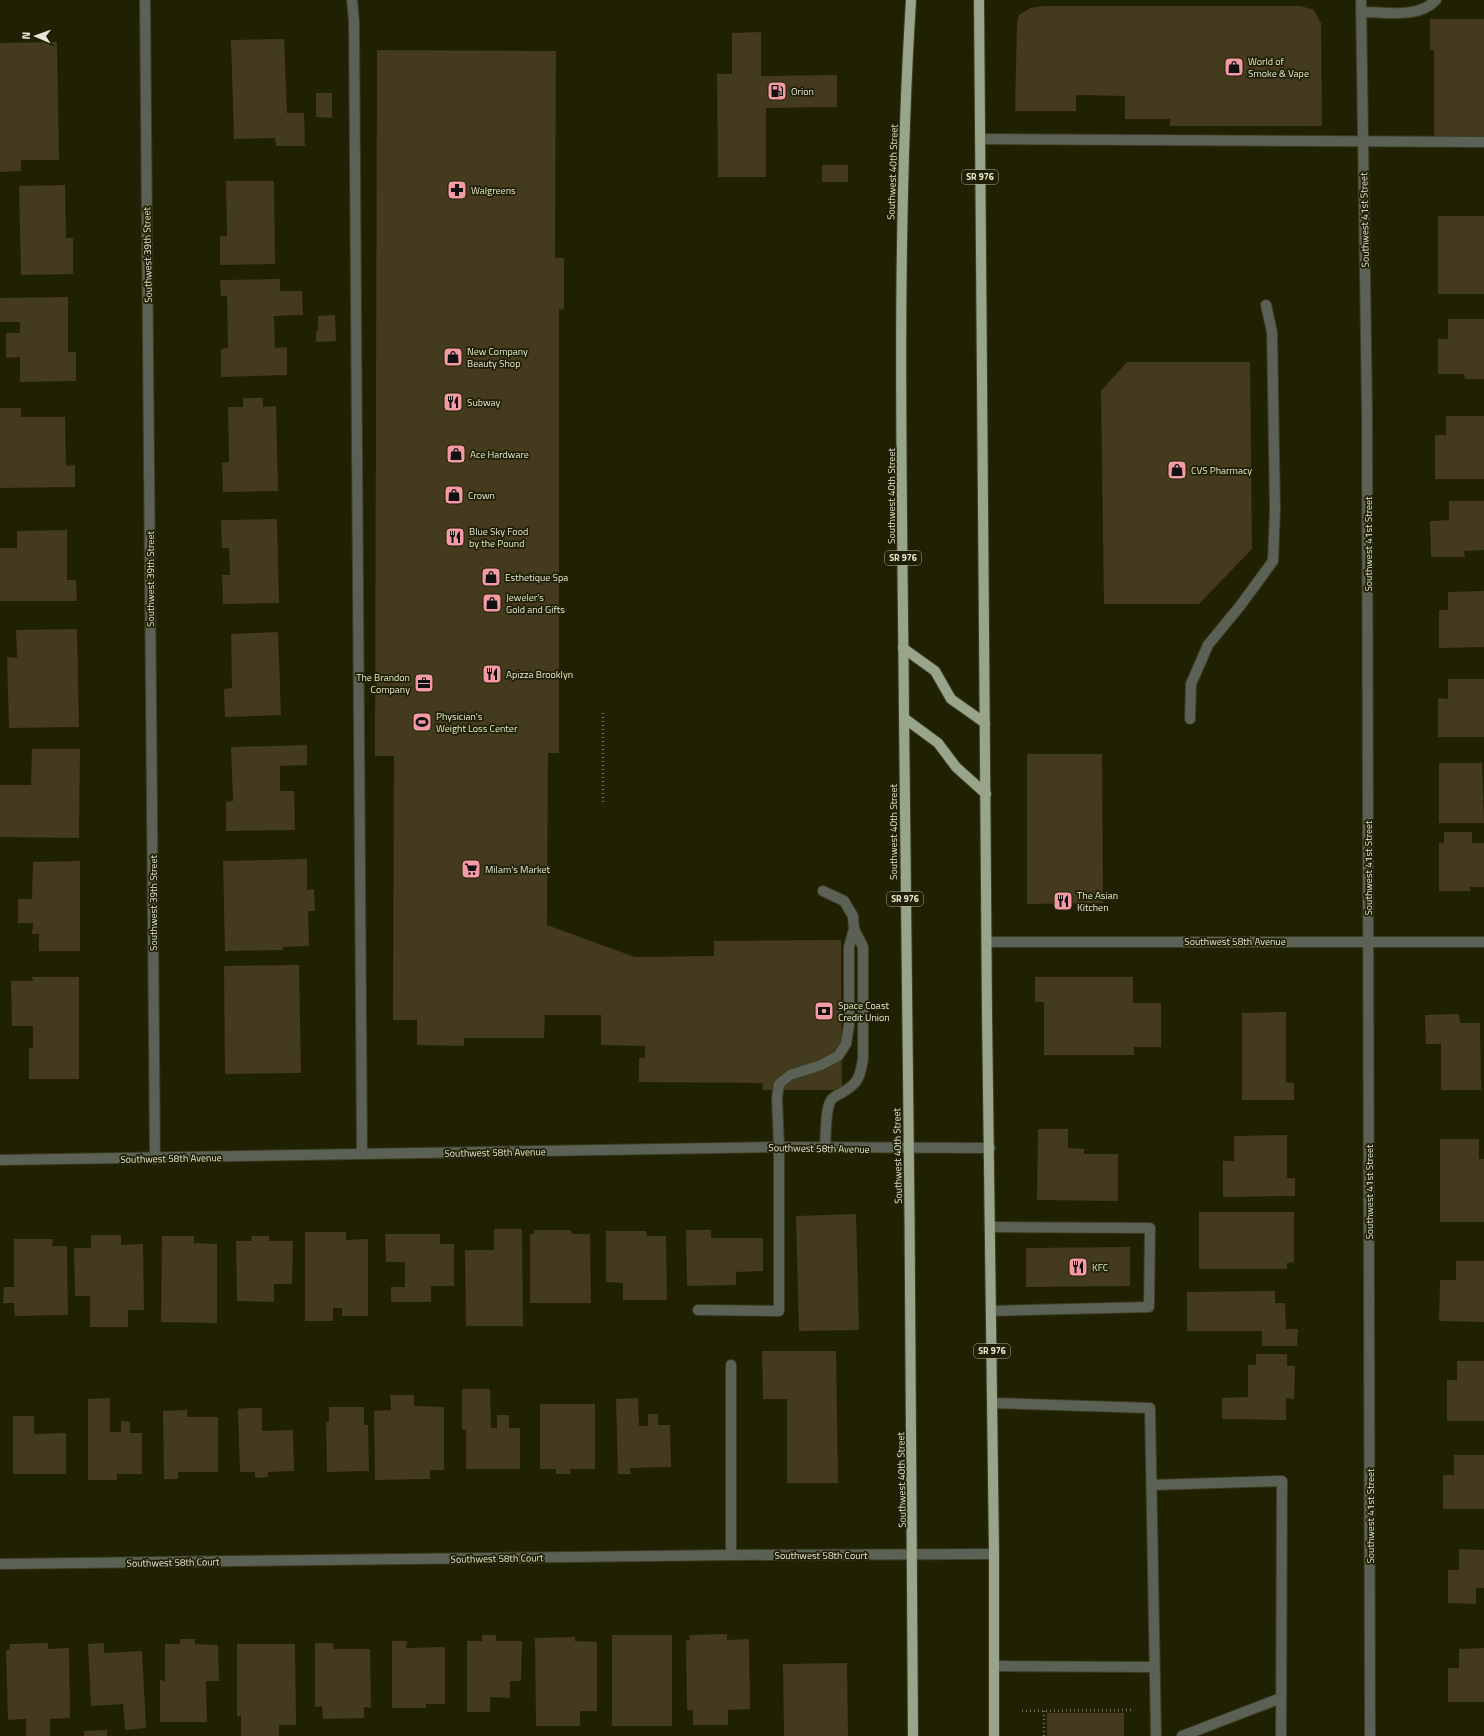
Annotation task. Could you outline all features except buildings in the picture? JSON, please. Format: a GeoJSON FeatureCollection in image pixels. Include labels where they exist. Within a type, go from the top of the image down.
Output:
{"type":"FeatureCollection","features":[{"type":"Feature","properties":{"kind":"main road","name":"Southwest 40th Street"},"geometry":{"type":"LineString","coordinates":[[911,0],[902,243],[905,895],[913,1554],[913,1736]]}},
{"type":"Feature","properties":{"kind":"main road","name":"SR 976"},"geometry":{"type":"LineString","coordinates":[[979,0],[994,1554],[994,1736]]}},
{"type":"Feature","properties":{"kind":"main road"},"geometry":{"type":"LineString","coordinates":[[904,648],[935,671],[952,699],[985,722]]}},
{"type":"Feature","properties":{"kind":"main road"},"geometry":{"type":"LineString","coordinates":[[904,718],[938,743],[956,767],[986,794]]}},
{"type":"Feature","properties":{"kind":"street","name":"Southwest 39th Street"},"geometry":{"type":"LineString","coordinates":[[145,0],[154,1159]]}},
{"type":"Feature","properties":{"kind":"street"},"geometry":{"type":"LineString","coordinates":[[352,0],[354,22],[362,1154]]}},
{"type":"Feature","properties":{"kind":"street","name":"Southwest 41st Street"},"geometry":{"type":"LineString","coordinates":[[1361,0],[1367,412],[1370,1736]]}},
{"type":"Feature","properties":{"kind":"street"},"geometry":{"type":"LineString","coordinates":[[1362,12],[1416,12],[1426,8],[1436,0]]}},
{"type":"Feature","properties":{"kind":"street"},"geometry":{"type":"LineString","coordinates":[[980,139],[1484,142]]}},
{"type":"Feature","properties":{"kind":"street"},"geometry":{"type":"LineString","coordinates":[[1190,719],[1191,684],[1208,645],[1240,606],[1273,561],[1275,509],[1272,332],[1266,305]]}},
{"type":"Feature","properties":{"kind":"street"},"geometry":{"type":"LineString","coordinates":[[698,1310],[779,1311],[779,1147],[777,1098],[779,1084],[790,1075],[838,1056],[846,1044],[849,1025],[849,947],[854,930],[853,916],[844,901],[823,891]]}},
{"type":"Feature","properties":{"kind":"street"},"geometry":{"type":"LineString","coordinates":[[825,1148],[828,1108],[831,1099],[850,1088],[858,1081],[863,1059],[863,947],[854,930]]}},
{"type":"Feature","properties":{"kind":"street","name":"Southwest 58th Avenue"},"geometry":{"type":"LineString","coordinates":[[987,942],[1484,942]]}},
{"type":"Feature","properties":{"kind":"street","name":"Southwest 58th Avenue"},"geometry":{"type":"LineString","coordinates":[[0,1160],[154,1159],[779,1147],[909,1149],[990,1148]]}},
{"type":"Feature","properties":{"kind":"street"},"geometry":{"type":"LineString","coordinates":[[990,1228],[1150,1228],[1149,1307],[991,1311]]}},
{"type":"Feature","properties":{"kind":"street"},"geometry":{"type":"LineString","coordinates":[[731,1365],[731,1555]]}},
{"type":"Feature","properties":{"kind":"street"},"geometry":{"type":"LineString","coordinates":[[992,1403],[1150,1408],[1153,1667],[1156,1736]]}},
{"type":"Feature","properties":{"kind":"street"},"geometry":{"type":"LineString","coordinates":[[1152,1485],[1282,1481],[1281,1736]]}},
{"type":"Feature","properties":{"kind":"street","name":"Southwest 58th Court"},"geometry":{"type":"LineString","coordinates":[[0,1564],[731,1555],[994,1554]]}},
{"type":"Feature","properties":{"kind":"street"},"geometry":{"type":"LineString","coordinates":[[994,1666],[1153,1667]]}},
{"type":"Feature","properties":{"kind":"street"},"geometry":{"type":"LineString","coordinates":[[1182,1736],[1281,1698]]}},
{"type":"Feature","properties":{"kind":"path"},"geometry":{"type":"LineString","coordinates":[[603,713],[603,804]]}},
{"type":"Feature","properties":{"kind":"path"},"geometry":{"type":"LineString","coordinates":[[1022,1710],[1132,1710]]}},
{"type":"Feature","properties":{"kind":"path"},"geometry":{"type":"LineString","coordinates":[[1044,1710],[1044,1736]]}},
{"type":"Feature","properties":{"kind":"place","name":"World of Smoke & Vape"},"geometry":{"type":"Point","coordinates":[1234,67]}},
{"type":"Feature","properties":{"kind":"place","name":"Orion"},"geometry":{"type":"Point","coordinates":[777,91]}},
{"type":"Feature","properties":{"kind":"place","name":"Walgreens"},"geometry":{"type":"Point","coordinates":[457,190]}},
{"type":"Feature","properties":{"kind":"place","name":"New Company Beauty Shop"},"geometry":{"type":"Point","coordinates":[453,357]}},
{"type":"Feature","properties":{"kind":"place","name":"Subway"},"geometry":{"type":"Point","coordinates":[453,402]}},
{"type":"Feature","properties":{"kind":"place","name":"Ace Hardware"},"geometry":{"type":"Point","coordinates":[456,454]}},
{"type":"Feature","properties":{"kind":"place","name":"CVS Pharmacy"},"geometry":{"type":"Point","coordinates":[1177,470]}},
{"type":"Feature","properties":{"kind":"place","name":"Crown"},"geometry":{"type":"Point","coordinates":[454,495]}},
{"type":"Feature","properties":{"kind":"place","name":"Blue Sky Food by the Pound"},"geometry":{"type":"Point","coordinates":[455,537]}},
{"type":"Feature","properties":{"kind":"place","name":"Esthetique Spa"},"geometry":{"type":"Point","coordinates":[491,577]}},
{"type":"Feature","properties":{"kind":"place","name":"Jeweler's Gold and Gifts"},"geometry":{"type":"Point","coordinates":[492,603]}},
{"type":"Feature","properties":{"kind":"place","name":"Apizza Brooklyn"},"geometry":{"type":"Point","coordinates":[492,674]}},
{"type":"Feature","properties":{"kind":"place","name":"The Brandon Company"},"geometry":{"type":"Point","coordinates":[424,683]}},
{"type":"Feature","properties":{"kind":"place","name":"Physician's Weight Loss Center"},"geometry":{"type":"Point","coordinates":[422,722]}},
{"type":"Feature","properties":{"kind":"place","name":"Milam's Market"},"geometry":{"type":"Point","coordinates":[471,869]}},
{"type":"Feature","properties":{"kind":"place","name":"The Asian Kitchen"},"geometry":{"type":"Point","coordinates":[1063,901]}},
{"type":"Feature","properties":{"kind":"place","name":"Space Coast Credit Union"},"geometry":{"type":"Point","coordinates":[824,1011]}},
{"type":"Feature","properties":{"kind":"place","name":"KFC"},"geometry":{"type":"Point","coordinates":[1078,1267]}}]}
